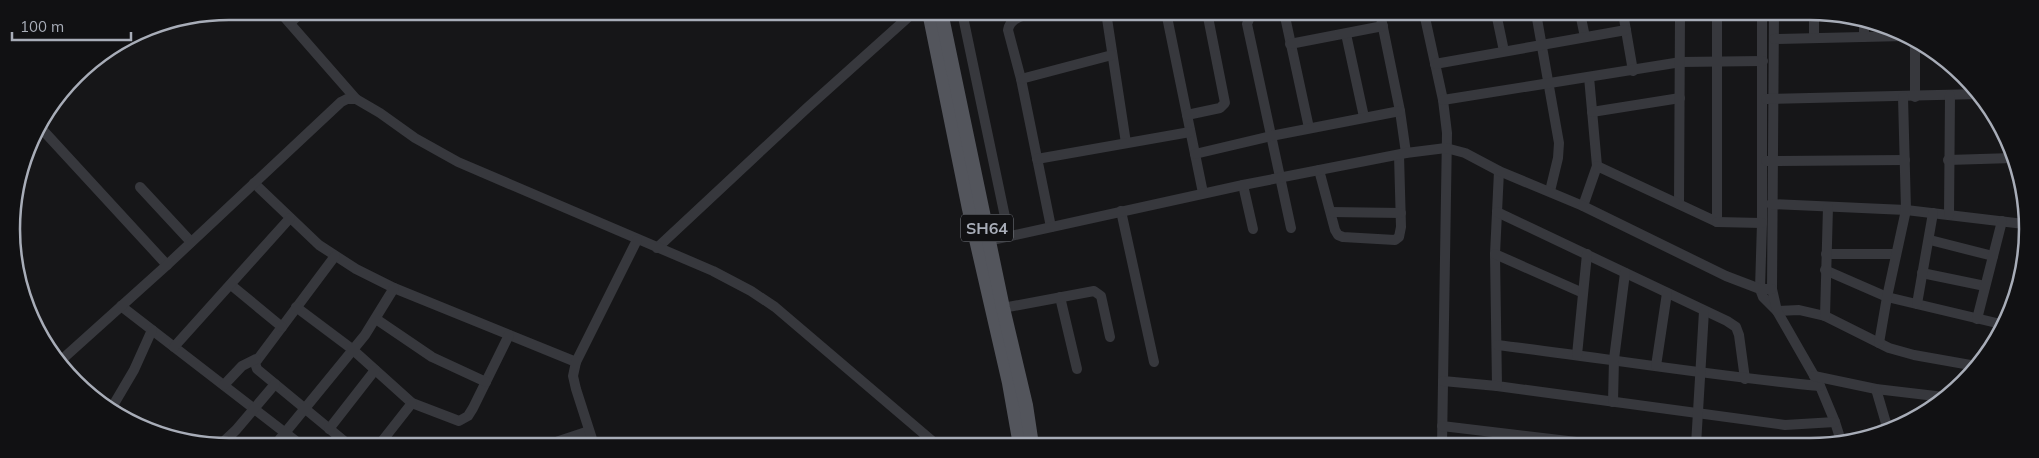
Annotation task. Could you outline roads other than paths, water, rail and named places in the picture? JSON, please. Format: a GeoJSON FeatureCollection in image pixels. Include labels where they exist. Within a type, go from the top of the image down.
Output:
{"type":"FeatureCollection","features":[{"type":"Feature","properties":{"kind":"main road","name":"SH64"},"geometry":{"type":"LineString","coordinates":[[932,20],[983,242],[1003,308],[1026,405],[1031,438]]}},
{"type":"Feature","properties":{"kind":"main road","name":"SH64"},"geometry":{"type":"LineString","coordinates":[[942,20],[1019,438]]}},
{"type":"Feature","properties":{"kind":"street"},"geometry":{"type":"LineString","coordinates":[[287,20],[356,99],[443,155],[732,281],[775,307],[929,438]]}},
{"type":"Feature","properties":{"kind":"street"},"geometry":{"type":"LineString","coordinates":[[290,23],[293,20]]}},
{"type":"Feature","properties":{"kind":"street"},"geometry":{"type":"LineString","coordinates":[[658,248],[807,108],[905,20]]}},
{"type":"Feature","properties":{"kind":"street"},"geometry":{"type":"LineString","coordinates":[[964,20],[1009,236]]}},
{"type":"Feature","properties":{"kind":"street"},"geometry":{"type":"LineString","coordinates":[[1014,20],[1008,26],[1022,79],[1051,227]]}},
{"type":"Feature","properties":{"kind":"street"},"geometry":{"type":"LineString","coordinates":[[1107,20],[1126,143]]}},
{"type":"Feature","properties":{"kind":"street"},"geometry":{"type":"LineString","coordinates":[[1168,20],[1203,193]]}},
{"type":"Feature","properties":{"kind":"street"},"geometry":{"type":"LineString","coordinates":[[1187,114],[1220,108],[1225,103],[1209,20]]}},
{"type":"Feature","properties":{"kind":"street"},"geometry":{"type":"LineString","coordinates":[[1249,20],[1247,24],[1291,228]]}},
{"type":"Feature","properties":{"kind":"street"},"geometry":{"type":"LineString","coordinates":[[1286,20],[1309,128]]}},
{"type":"Feature","properties":{"kind":"street"},"geometry":{"type":"LineString","coordinates":[[1319,170],[1338,235],[1390,241],[1395,240],[1401,233],[1402,154],[1400,111],[1382,20]]}},
{"type":"Feature","properties":{"kind":"street"},"geometry":{"type":"LineString","coordinates":[[1426,20],[1443,100],[1447,133],[1442,438]]}},
{"type":"Feature","properties":{"kind":"street"},"geometry":{"type":"LineString","coordinates":[[1497,20],[1504,51]]}},
{"type":"Feature","properties":{"kind":"street"},"geometry":{"type":"LineString","coordinates":[[1537,20],[1559,143],[1558,158],[1550,191]]}},
{"type":"Feature","properties":{"kind":"street"},"geometry":{"type":"LineString","coordinates":[[1581,20],[1585,37]]}},
{"type":"Feature","properties":{"kind":"street"},"geometry":{"type":"LineString","coordinates":[[1624,20],[1634,70]]}},
{"type":"Feature","properties":{"kind":"street"},"geometry":{"type":"LineString","coordinates":[[1679,204],[1680,20]]}},
{"type":"Feature","properties":{"kind":"street"},"geometry":{"type":"LineString","coordinates":[[1717,20],[1717,222]]}},
{"type":"Feature","properties":{"kind":"street"},"geometry":{"type":"LineString","coordinates":[[1762,20],[1762,99],[1772,204],[1772,290],[1777,311]]}},
{"type":"Feature","properties":{"kind":"street"},"geometry":{"type":"LineString","coordinates":[[1774,20],[1773,99],[1762,223],[1760,289],[1767,301],[1777,311],[1820,386],[1839,436]]}},
{"type":"Feature","properties":{"kind":"street"},"geometry":{"type":"LineString","coordinates":[[1814,20],[1814,38]]}},
{"type":"Feature","properties":{"kind":"street"},"geometry":{"type":"LineString","coordinates":[[1290,44],[1383,26]]}},
{"type":"Feature","properties":{"kind":"street"},"geometry":{"type":"LineString","coordinates":[[1864,27],[1864,37]]}},
{"type":"Feature","properties":{"kind":"street"},"geometry":{"type":"LineString","coordinates":[[1436,64],[1626,30]]}},
{"type":"Feature","properties":{"kind":"street"},"geometry":{"type":"LineString","coordinates":[[1346,34],[1364,117]]}},
{"type":"Feature","properties":{"kind":"street"},"geometry":{"type":"LineString","coordinates":[[1774,39],[1891,36]]}},
{"type":"Feature","properties":{"kind":"street"},"geometry":{"type":"LineString","coordinates":[[1915,48],[1915,97]]}},
{"type":"Feature","properties":{"kind":"street"},"geometry":{"type":"LineString","coordinates":[[1022,79],[1112,55]]}},
{"type":"Feature","properties":{"kind":"street"},"geometry":{"type":"LineString","coordinates":[[1443,100],[1681,62],[1762,61]]}},
{"type":"Feature","properties":{"kind":"street"},"geometry":{"type":"LineString","coordinates":[[1583,206],[1598,166],[1589,77]]}},
{"type":"Feature","properties":{"kind":"street"},"geometry":{"type":"LineString","coordinates":[[1762,99],[1970,94]]}},
{"type":"Feature","properties":{"kind":"street"},"geometry":{"type":"LineString","coordinates":[[1949,215],[1950,95]]}},
{"type":"Feature","properties":{"kind":"street"},"geometry":{"type":"LineString","coordinates":[[1879,343],[1886,297],[1906,210],[1903,97]]}},
{"type":"Feature","properties":{"kind":"street"},"geometry":{"type":"LineString","coordinates":[[1592,112],[1680,98]]}},
{"type":"Feature","properties":{"kind":"street"},"geometry":{"type":"LineString","coordinates":[[64,357],[167,265],[341,102],[347,99],[356,99]]}},
{"type":"Feature","properties":{"kind":"street"},"geometry":{"type":"LineString","coordinates":[[1195,154],[1309,128],[1400,111]]}},
{"type":"Feature","properties":{"kind":"street"},"geometry":{"type":"LineString","coordinates":[[44,132],[167,265]]}},
{"type":"Feature","properties":{"kind":"street"},"geometry":{"type":"LineString","coordinates":[[1037,159],[1190,132]]}},
{"type":"Feature","properties":{"kind":"street"},"geometry":{"type":"LineString","coordinates":[[983,242],[1203,193],[1402,154],[1446,148],[1465,153],[1499,171],[1550,191],[1670,249],[1760,289],[1772,290]]}},
{"type":"Feature","properties":{"kind":"street"},"geometry":{"type":"LineString","coordinates":[[1948,160],[2007,158]]}},
{"type":"Feature","properties":{"kind":"street"},"geometry":{"type":"LineString","coordinates":[[1767,161],[1905,160]]}},
{"type":"Feature","properties":{"kind":"street"},"geometry":{"type":"LineString","coordinates":[[1598,166],[1717,222],[1762,223]]}},
{"type":"Feature","properties":{"kind":"street"},"geometry":{"type":"LineString","coordinates":[[1496,386],[1495,254],[1499,171]]}},
{"type":"Feature","properties":{"kind":"street"},"geometry":{"type":"LineString","coordinates":[[254,183],[319,245],[335,256],[394,288],[576,362]]}},
{"type":"Feature","properties":{"kind":"street"},"geometry":{"type":"LineString","coordinates":[[1243,185],[1253,228]]}},
{"type":"Feature","properties":{"kind":"street"},"geometry":{"type":"LineString","coordinates":[[140,187],[191,242]]}},
{"type":"Feature","properties":{"kind":"street"},"geometry":{"type":"LineString","coordinates":[[1772,204],[1906,210],[2019,223]]}},
{"type":"Feature","properties":{"kind":"street"},"geometry":{"type":"LineString","coordinates":[[1824,316],[1828,207]]}},
{"type":"Feature","properties":{"kind":"street"},"geometry":{"type":"LineString","coordinates":[[1121,211],[1154,362]]}},
{"type":"Feature","properties":{"kind":"street"},"geometry":{"type":"LineString","coordinates":[[1332,212],[1401,213]]}},
{"type":"Feature","properties":{"kind":"street"},"geometry":{"type":"LineString","coordinates":[[1497,212],[1736,327],[1739,335],[1745,379]]}},
{"type":"Feature","properties":{"kind":"street"},"geometry":{"type":"LineString","coordinates":[[1917,304],[1930,240],[1933,214]]}},
{"type":"Feature","properties":{"kind":"street"},"geometry":{"type":"LineString","coordinates":[[174,348],[290,218]]}},
{"type":"Feature","properties":{"kind":"street"},"geometry":{"type":"LineString","coordinates":[[1977,318],[2002,221]]}},
{"type":"Feature","properties":{"kind":"street"},"geometry":{"type":"LineString","coordinates":[[592,438],[573,376],[576,362],[636,240]]}},
{"type":"Feature","properties":{"kind":"street"},"geometry":{"type":"LineString","coordinates":[[1930,240],[1993,256]]}},
{"type":"Feature","properties":{"kind":"street"},"geometry":{"type":"LineString","coordinates":[[1495,254],[1583,293]]}},
{"type":"Feature","properties":{"kind":"street"},"geometry":{"type":"LineString","coordinates":[[1577,355],[1587,254]]}},
{"type":"Feature","properties":{"kind":"street"},"geometry":{"type":"LineString","coordinates":[[1826,254],[1896,254]]}},
{"type":"Feature","properties":{"kind":"street"},"geometry":{"type":"LineString","coordinates":[[224,386],[242,366],[256,360],[335,256]]}},
{"type":"Feature","properties":{"kind":"street"},"geometry":{"type":"LineString","coordinates":[[1826,270],[1886,297],[1996,323]]}},
{"type":"Feature","properties":{"kind":"street"},"geometry":{"type":"LineString","coordinates":[[1613,402],[1614,359],[1625,273]]}},
{"type":"Feature","properties":{"kind":"street"},"geometry":{"type":"LineString","coordinates":[[1922,273],[1985,286]]}},
{"type":"Feature","properties":{"kind":"street"},"geometry":{"type":"LineString","coordinates":[[230,285],[282,327]]}},
{"type":"Feature","properties":{"kind":"street"},"geometry":{"type":"LineString","coordinates":[[281,438],[376,319],[394,288]]}},
{"type":"Feature","properties":{"kind":"street"},"geometry":{"type":"LineString","coordinates":[[1003,308],[1090,290],[1099,293],[1101,296],[1110,337]]}},
{"type":"Feature","properties":{"kind":"street"},"geometry":{"type":"LineString","coordinates":[[1656,366],[1666,293]]}},
{"type":"Feature","properties":{"kind":"street"},"geometry":{"type":"LineString","coordinates":[[1060,296],[1077,369]]}},
{"type":"Feature","properties":{"kind":"street"},"geometry":{"type":"LineString","coordinates":[[121,306],[293,438]]}},
{"type":"Feature","properties":{"kind":"street"},"geometry":{"type":"LineString","coordinates":[[296,308],[352,349],[412,403],[459,421],[468,416],[509,335]]}},
{"type":"Feature","properties":{"kind":"street"},"geometry":{"type":"LineString","coordinates":[[1777,311],[1799,310],[1824,316],[1879,343],[1914,356],[1966,368]]}},
{"type":"Feature","properties":{"kind":"street"},"geometry":{"type":"LineString","coordinates":[[1697,438],[1704,311]]}},
{"type":"Feature","properties":{"kind":"street"},"geometry":{"type":"LineString","coordinates":[[376,319],[432,357],[486,382]]}},
{"type":"Feature","properties":{"kind":"street"},"geometry":{"type":"LineString","coordinates":[[114,404],[134,370],[152,330]]}},
{"type":"Feature","properties":{"kind":"street"},"geometry":{"type":"LineString","coordinates":[[1497,345],[1614,359],[1745,379],[1820,386]]}},
{"type":"Feature","properties":{"kind":"street"},"geometry":{"type":"LineString","coordinates":[[256,360],[255,366],[340,438]]}},
{"type":"Feature","properties":{"kind":"street"},"geometry":{"type":"LineString","coordinates":[[329,429],[375,370]]}},
{"type":"Feature","properties":{"kind":"street"},"geometry":{"type":"LineString","coordinates":[[1814,376],[1876,389],[1936,396]]}},
{"type":"Feature","properties":{"kind":"street"},"geometry":{"type":"LineString","coordinates":[[1443,381],[1699,412],[1786,425],[1835,422]]}},
{"type":"Feature","properties":{"kind":"street"},"geometry":{"type":"LineString","coordinates":[[227,438],[275,384]]}},
{"type":"Feature","properties":{"kind":"street"},"geometry":{"type":"LineString","coordinates":[[1876,389],[1886,424]]}},
{"type":"Feature","properties":{"kind":"street"},"geometry":{"type":"LineString","coordinates":[[384,438],[412,403]]}},
{"type":"Feature","properties":{"kind":"street"},"geometry":{"type":"LineString","coordinates":[[1442,426],[1532,438]]}},
{"type":"Feature","properties":{"kind":"street"},"geometry":{"type":"LineString","coordinates":[[568,438],[589,431]]}}]}
